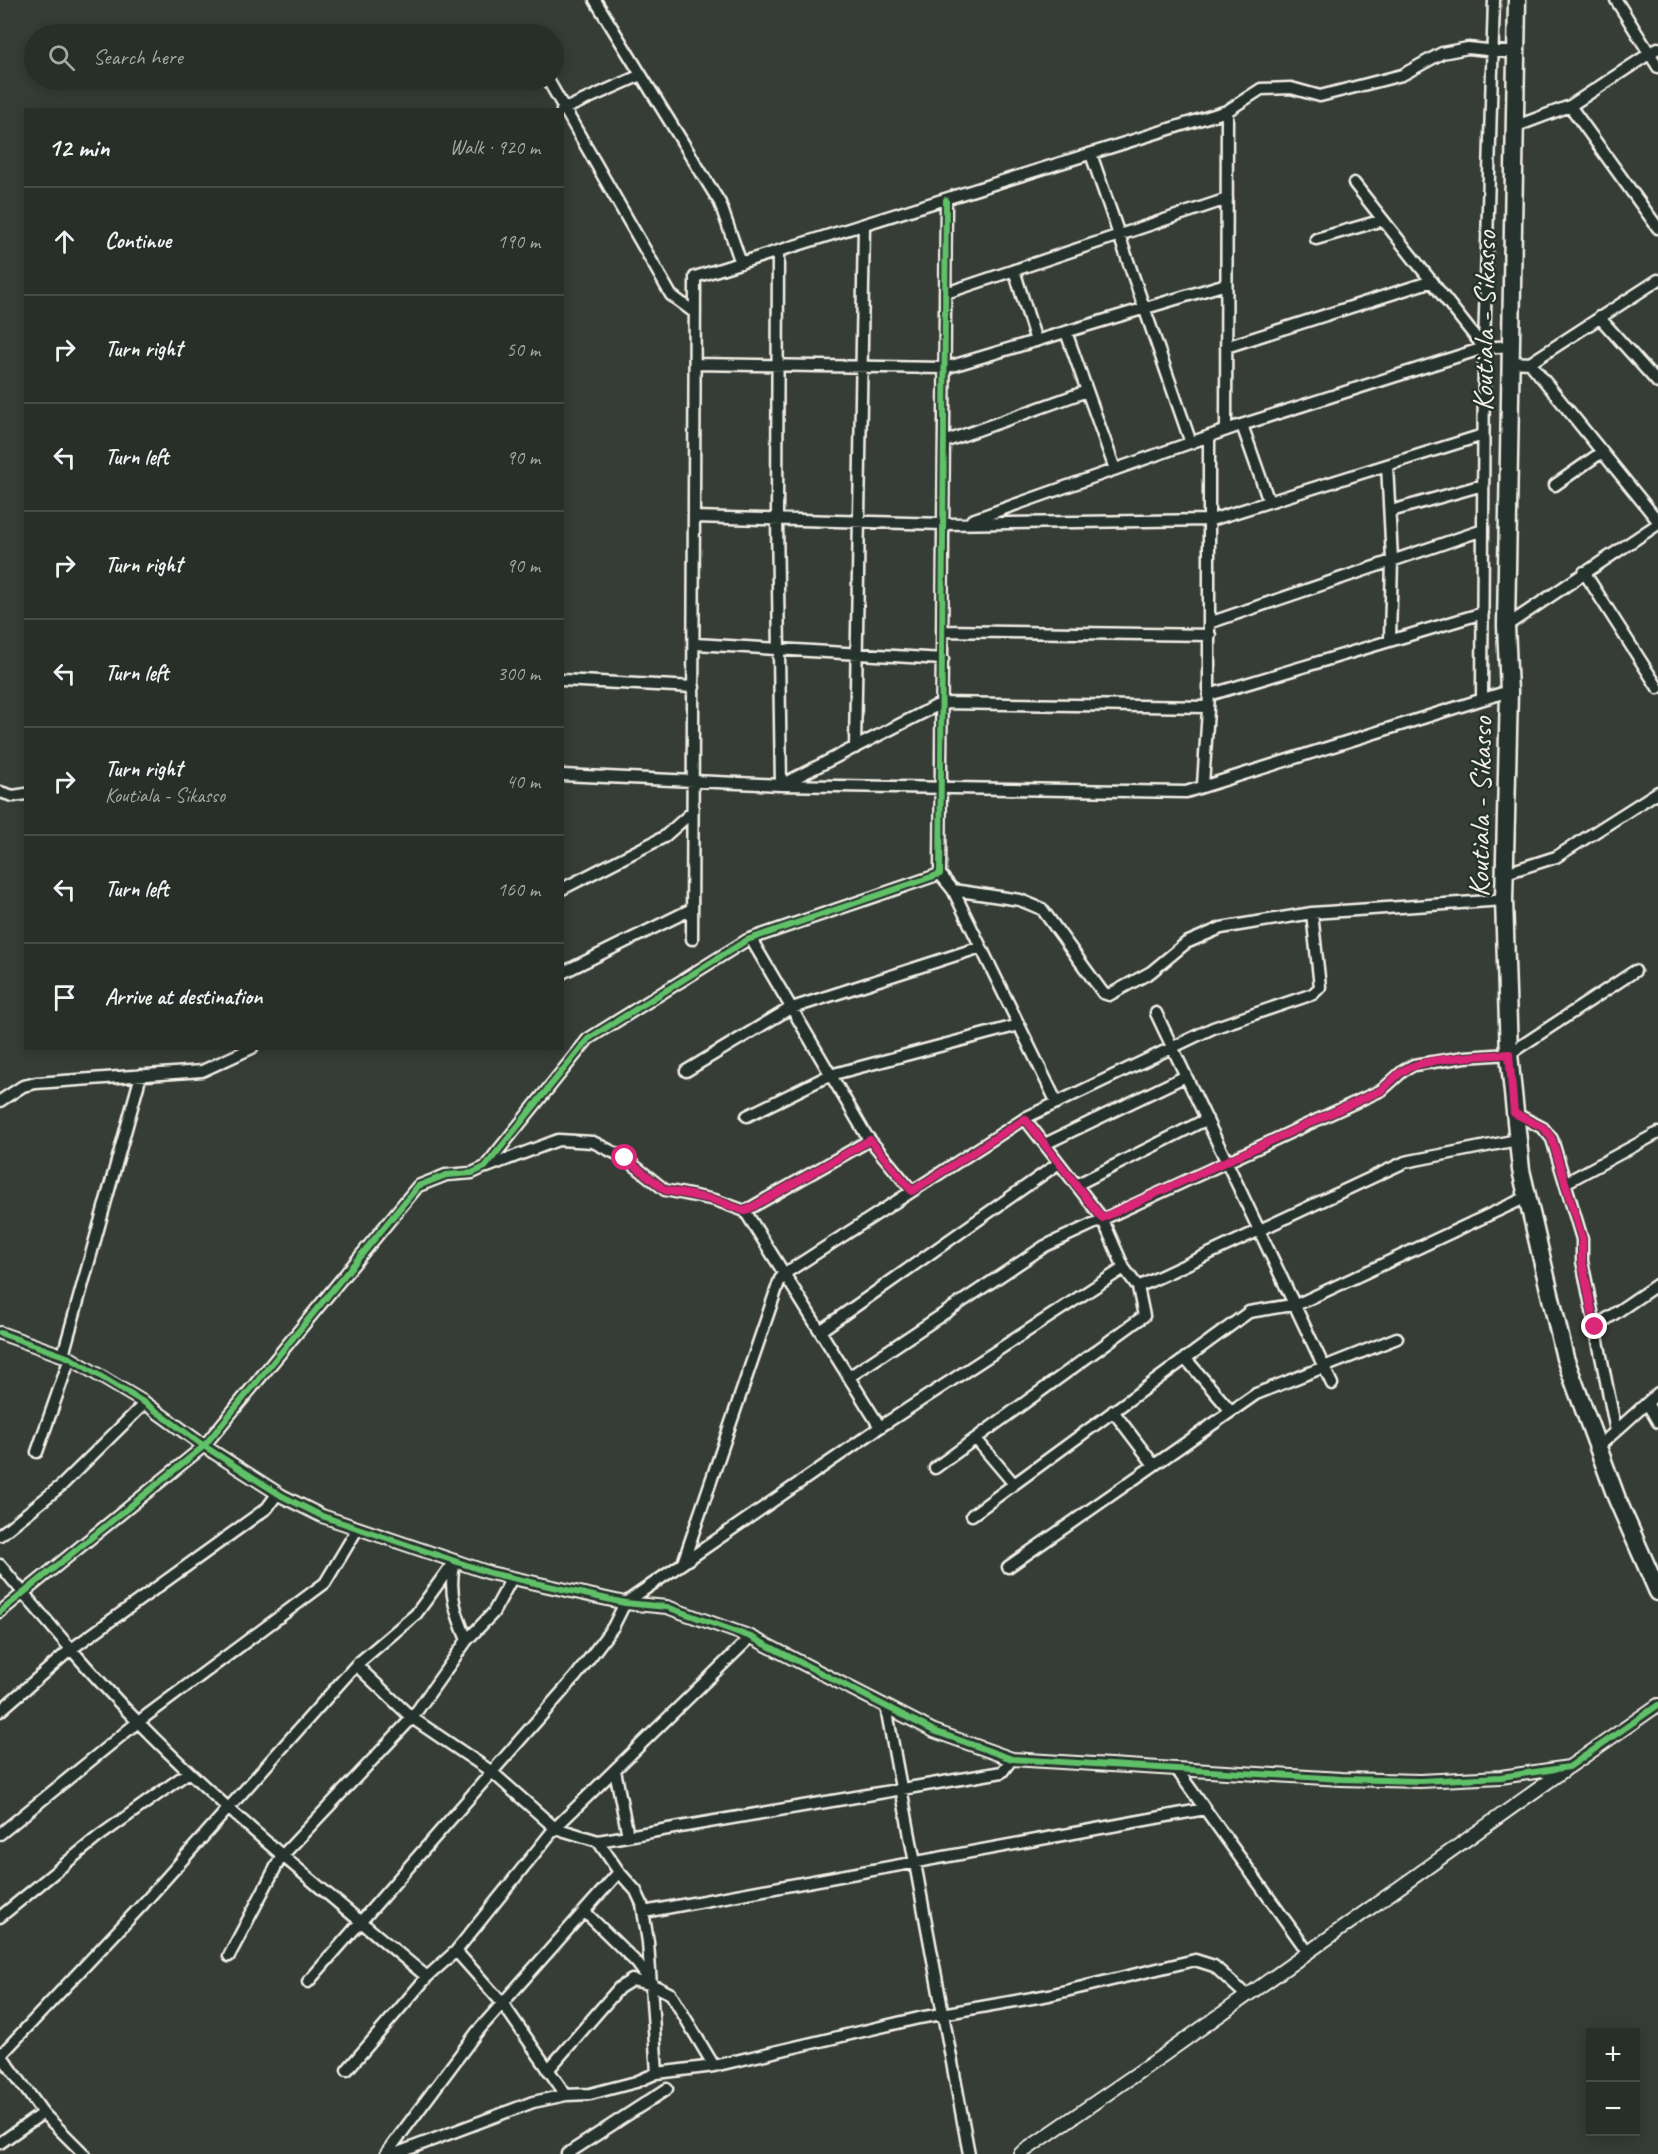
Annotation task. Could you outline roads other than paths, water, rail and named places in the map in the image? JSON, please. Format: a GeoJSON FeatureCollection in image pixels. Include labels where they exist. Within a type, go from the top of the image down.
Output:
{"type":"FeatureCollection","features":[{"type":"Feature","properties":{"kind":"main road","name":"Koutiala - Sikasso"},"geometry":{"type":"LineString","coordinates":[[1517,0],[1506,626],[1509,691],[1504,900],[1509,1054],[1514,1113],[1527,1197],[1565,1358],[1597,1448],[1658,1592]]}},
{"type":"Feature","properties":{"kind":"street"},"geometry":{"type":"LineString","coordinates":[[595,0],[720,203],[741,263]]}},
{"type":"Feature","properties":{"kind":"street"},"geometry":{"type":"LineString","coordinates":[[1482,699],[1484,348],[1494,0]]}},
{"type":"Feature","properties":{"kind":"street"},"geometry":{"type":"LineString","coordinates":[[1616,0],[1653,51],[1658,68]]}},
{"type":"Feature","properties":{"kind":"street"},"geometry":{"type":"LineString","coordinates":[[692,939],[695,277],[1227,111],[1261,88],[1290,88],[1320,96],[1402,75],[1442,53],[1467,48],[1516,53]]}},
{"type":"Feature","properties":{"kind":"street"},"geometry":{"type":"LineString","coordinates":[[1514,127],[1570,106],[1653,51]]}},
{"type":"Feature","properties":{"kind":"street"},"geometry":{"type":"LineString","coordinates":[[641,75],[564,110],[671,295],[695,313]]}},
{"type":"Feature","properties":{"kind":"street"},"geometry":{"type":"LineString","coordinates":[[553,90],[563,108]]}},
{"type":"Feature","properties":{"kind":"street"},"geometry":{"type":"LineString","coordinates":[[1570,106],[1658,228]]}},
{"type":"Feature","properties":{"kind":"street"},"geometry":{"type":"LineString","coordinates":[[1226,430],[1227,111]]}},
{"type":"Feature","properties":{"kind":"street"},"geometry":{"type":"LineString","coordinates":[[1091,154],[1191,443]]}},
{"type":"Feature","properties":{"kind":"street"},"geometry":{"type":"LineString","coordinates":[[1354,183],[1484,348]]}},
{"type":"Feature","properties":{"kind":"street"},"geometry":{"type":"LineString","coordinates":[[946,200],[944,631],[940,874],[953,890],[1057,1103]]}},
{"type":"Feature","properties":{"kind":"street"},"geometry":{"type":"LineString","coordinates":[[946,293],[1227,200]]}},
{"type":"Feature","properties":{"kind":"street"},"geometry":{"type":"LineString","coordinates":[[1316,239],[1383,220]]}},
{"type":"Feature","properties":{"kind":"street"},"geometry":{"type":"LineString","coordinates":[[855,748],[864,226]]}},
{"type":"Feature","properties":{"kind":"street"},"geometry":{"type":"LineString","coordinates":[[778,252],[777,519],[781,785]]}},
{"type":"Feature","properties":{"kind":"street"},"geometry":{"type":"LineString","coordinates":[[1014,270],[1036,341]]}},
{"type":"Feature","properties":{"kind":"street"},"geometry":{"type":"LineString","coordinates":[[1530,363],[1658,280]]}},
{"type":"Feature","properties":{"kind":"street"},"geometry":{"type":"LineString","coordinates":[[1226,347],[1432,281]]}},
{"type":"Feature","properties":{"kind":"street"},"geometry":{"type":"LineString","coordinates":[[695,364],[945,368],[1226,284]]}},
{"type":"Feature","properties":{"kind":"street"},"geometry":{"type":"LineString","coordinates":[[1599,317],[1658,383]]}},
{"type":"Feature","properties":{"kind":"street"},"geometry":{"type":"LineString","coordinates":[[1066,332],[1116,469]]}},
{"type":"Feature","properties":{"kind":"street"},"geometry":{"type":"LineString","coordinates":[[962,523],[1226,430],[1484,348],[1530,363],[1658,522],[1506,626]]}},
{"type":"Feature","properties":{"kind":"street"},"geometry":{"type":"LineString","coordinates":[[944,442],[1087,391]]}},
{"type":"Feature","properties":{"kind":"street"},"geometry":{"type":"LineString","coordinates":[[1242,425],[1269,502]]}},
{"type":"Feature","properties":{"kind":"street"},"geometry":{"type":"LineString","coordinates":[[695,517],[944,524],[1211,520],[1484,435]]}},
{"type":"Feature","properties":{"kind":"street"},"geometry":{"type":"LineString","coordinates":[[1203,785],[1209,695],[1211,520],[1209,436]]}},
{"type":"Feature","properties":{"kind":"street"},"geometry":{"type":"LineString","coordinates":[[1555,485],[1602,452]]}},
{"type":"Feature","properties":{"kind":"street"},"geometry":{"type":"LineString","coordinates":[[1387,465],[1392,559],[1390,639]]}},
{"type":"Feature","properties":{"kind":"street"},"geometry":{"type":"LineString","coordinates":[[1391,511],[1483,485]]}},
{"type":"Feature","properties":{"kind":"street"},"geometry":{"type":"LineString","coordinates":[[1209,623],[1483,530]]}},
{"type":"Feature","properties":{"kind":"street"},"geometry":{"type":"LineString","coordinates":[[1584,572],[1658,688]]}},
{"type":"Feature","properties":{"kind":"street"},"geometry":{"type":"LineString","coordinates":[[1209,695],[1483,613]]}},
{"type":"Feature","properties":{"kind":"street"},"geometry":{"type":"LineString","coordinates":[[944,631],[1210,635]]}},
{"type":"Feature","properties":{"kind":"street"},"geometry":{"type":"LineString","coordinates":[[695,644],[943,659]]}},
{"type":"Feature","properties":{"kind":"street"},"geometry":{"type":"LineString","coordinates":[[564,680],[694,687]]}},
{"type":"Feature","properties":{"kind":"street"},"geometry":{"type":"LineString","coordinates":[[564,775],[781,785],[1186,792],[1509,691]]}},
{"type":"Feature","properties":{"kind":"street"},"geometry":{"type":"LineString","coordinates":[[781,785],[942,703],[1207,707]]}},
{"type":"Feature","properties":{"kind":"street"},"geometry":{"type":"LineString","coordinates":[[0,792],[13,796],[24,794]]}},
{"type":"Feature","properties":{"kind":"street"},"geometry":{"type":"LineString","coordinates":[[1506,873],[1556,857],[1658,792]]}},
{"type":"Feature","properties":{"kind":"street"},"geometry":{"type":"LineString","coordinates":[[564,889],[664,837],[691,813]]}},
{"type":"Feature","properties":{"kind":"street"},"geometry":{"type":"LineString","coordinates":[[484,1167],[588,1039],[751,939],[940,874]]}},
{"type":"Feature","properties":{"kind":"street"},"geometry":{"type":"LineString","coordinates":[[953,890],[1020,900],[1042,909],[1103,993],[1109,995],[1151,972],[1186,943],[1212,932],[1312,912],[1504,900]]}},
{"type":"Feature","properties":{"kind":"street"},"geometry":{"type":"LineString","coordinates":[[564,972],[692,909]]}},
{"type":"Feature","properties":{"kind":"street"},"geometry":{"type":"LineString","coordinates":[[683,1563],[780,1279],[1025,1119],[1213,1028],[1313,994],[1320,987],[1312,912]]}},
{"type":"Feature","properties":{"kind":"street"},"geometry":{"type":"LineString","coordinates":[[751,939],[870,1140],[912,1191]]}},
{"type":"Feature","properties":{"kind":"street"},"geometry":{"type":"LineString","coordinates":[[687,1071],[792,1008],[981,947]]}},
{"type":"Feature","properties":{"kind":"street"},"geometry":{"type":"LineString","coordinates":[[849,1377],[1045,1246],[1226,1160],[1382,1090],[1403,1071],[1414,1065],[1465,1057],[1509,1054],[1635,970]]}},
{"type":"Feature","properties":{"kind":"street"},"geometry":{"type":"LineString","coordinates":[[1156,1013],[1332,1384]]}},
{"type":"Feature","properties":{"kind":"street"},"geometry":{"type":"LineString","coordinates":[[747,1116],[830,1075],[1019,1025]]}},
{"type":"Feature","properties":{"kind":"street"},"geometry":{"type":"LineString","coordinates":[[0,1101],[23,1086],[36,1083],[202,1071],[248,1050]]}},
{"type":"Feature","properties":{"kind":"street"},"geometry":{"type":"LineString","coordinates":[[37,1452],[67,1356],[141,1076]]}},
{"type":"Feature","properties":{"kind":"street"},"geometry":{"type":"LineString","coordinates":[[1045,1144],[1186,1076]]}},
{"type":"Feature","properties":{"kind":"street"},"geometry":{"type":"LineString","coordinates":[[1514,1113],[1544,1128],[1552,1139],[1582,1239],[1582,1261],[1616,1431]]}},
{"type":"Feature","properties":{"kind":"street"},"geometry":{"type":"LineString","coordinates":[[935,1468],[1144,1316],[1138,1287],[1124,1268],[1102,1218],[1025,1119]]}},
{"type":"Feature","properties":{"kind":"street"},"geometry":{"type":"LineString","coordinates":[[1076,1185],[1207,1119]]}},
{"type":"Feature","properties":{"kind":"street"},"geometry":{"type":"LineString","coordinates":[[1565,1183],[1658,1132]]}},
{"type":"Feature","properties":{"kind":"street"},"geometry":{"type":"LineString","coordinates":[[0,1612],[204,1446],[418,1186],[446,1175],[472,1173],[544,1143],[558,1140],[593,1142],[625,1158],[665,1190],[715,1200],[745,1211],[880,1427]]}},
{"type":"Feature","properties":{"kind":"street"},"geometry":{"type":"LineString","coordinates":[[745,1211],[870,1140]]}},
{"type":"Feature","properties":{"kind":"street"},"geometry":{"type":"LineString","coordinates":[[1138,1287],[1405,1162],[1517,1140]]}},
{"type":"Feature","properties":{"kind":"street"},"geometry":{"type":"LineString","coordinates":[[820,1331],[1059,1163]]}},
{"type":"Feature","properties":{"kind":"street"},"geometry":{"type":"LineString","coordinates":[[972,1515],[1249,1312],[1295,1304],[1527,1197]]}},
{"type":"Feature","properties":{"kind":"street"},"geometry":{"type":"LineString","coordinates":[[308,1982],[576,1676],[613,1627],[625,1603],[880,1427],[1124,1268]]}},
{"type":"Feature","properties":{"kind":"street"},"geometry":{"type":"LineString","coordinates":[[1595,1327],[1656,1289]]}},
{"type":"Feature","properties":{"kind":"street"},"geometry":{"type":"LineString","coordinates":[[0,1333],[67,1356],[145,1403],[204,1446],[278,1493],[322,1516],[454,1562],[512,1578],[625,1603],[667,1607],[751,1637],[934,1731],[1012,1759],[1177,1770],[1420,1781],[1501,1777],[1569,1767]]}},
{"type":"Feature","properties":{"kind":"street"},"geometry":{"type":"LineString","coordinates":[[1008,1568],[1256,1394],[1397,1338]]}},
{"type":"Feature","properties":{"kind":"street"},"geometry":{"type":"LineString","coordinates":[[1185,1358],[1231,1411]]}},
{"type":"Feature","properties":{"kind":"street"},"geometry":{"type":"LineString","coordinates":[[1597,1448],[1658,1393]]}},
{"type":"Feature","properties":{"kind":"street"},"geometry":{"type":"LineString","coordinates":[[0,1536],[62,1485],[145,1403]]}},
{"type":"Feature","properties":{"kind":"street"},"geometry":{"type":"LineString","coordinates":[[1647,1403],[1658,1422]]}},
{"type":"Feature","properties":{"kind":"street"},"geometry":{"type":"LineString","coordinates":[[1113,1411],[1154,1465]]}},
{"type":"Feature","properties":{"kind":"street"},"geometry":{"type":"LineString","coordinates":[[976,1439],[1014,1484]]}},
{"type":"Feature","properties":{"kind":"street"},"geometry":{"type":"LineString","coordinates":[[0,1711],[70,1650],[267,1508],[278,1493]]}},
{"type":"Feature","properties":{"kind":"street"},"geometry":{"type":"LineString","coordinates":[[0,1834],[138,1722],[325,1583],[358,1528]]}},
{"type":"Feature","properties":{"kind":"street"},"geometry":{"type":"LineString","coordinates":[[454,1562],[450,1583],[467,1640]]}},
{"type":"Feature","properties":{"kind":"street"},"geometry":{"type":"LineString","coordinates":[[84,2154],[43,2113],[1,2055],[229,1808],[356,1665],[416,1614],[454,1562]]}},
{"type":"Feature","properties":{"kind":"street"},"geometry":{"type":"LineString","coordinates":[[0,1565],[70,1650],[189,1772],[281,1857],[362,1920],[426,1977]]}},
{"type":"Feature","properties":{"kind":"street"},"geometry":{"type":"LineString","coordinates":[[229,1956],[281,1857],[412,1718],[467,1640],[493,1613],[512,1578]]}},
{"type":"Feature","properties":{"kind":"street"},"geometry":{"type":"LineString","coordinates":[[347,2070],[426,1977],[456,1951],[555,1828],[751,1637]]}},
{"type":"Feature","properties":{"kind":"street"},"geometry":{"type":"LineString","coordinates":[[356,1665],[412,1718],[492,1772],[555,1828],[598,1841],[1002,1772],[1012,1759]]}},
{"type":"Feature","properties":{"kind":"street"},"geometry":{"type":"LineString","coordinates":[[1020,2154],[1658,1705]]}},
{"type":"Feature","properties":{"kind":"street"},"geometry":{"type":"LineString","coordinates":[[886,1707],[969,2154]]}},
{"type":"Feature","properties":{"kind":"street"},"geometry":{"type":"LineString","coordinates":[[615,1770],[628,1836]]}},
{"type":"Feature","properties":{"kind":"street"},"geometry":{"type":"LineString","coordinates":[[1177,1770],[1308,1952]]}},
{"type":"Feature","properties":{"kind":"street"},"geometry":{"type":"LineString","coordinates":[[0,1917],[98,1837],[189,1772]]}},
{"type":"Feature","properties":{"kind":"street"},"geometry":{"type":"LineString","coordinates":[[644,1912],[1205,1809]]}},
{"type":"Feature","properties":{"kind":"street"},"geometry":{"type":"LineString","coordinates":[[598,1841],[619,1872],[636,1891],[644,1912],[653,1985],[657,2073]]}},
{"type":"Feature","properties":{"kind":"street"},"geometry":{"type":"LineString","coordinates":[[386,2154],[477,2032],[619,1872]]}},
{"type":"Feature","properties":{"kind":"street"},"geometry":{"type":"LineString","coordinates":[[585,1912],[638,1963],[653,1985]]}},
{"type":"Feature","properties":{"kind":"street"},"geometry":{"type":"LineString","coordinates":[[456,1951],[503,2004],[566,2095]]}},
{"type":"Feature","properties":{"kind":"street"},"geometry":{"type":"LineString","coordinates":[[395,2154],[533,2102],[566,2095],[590,2094],[636,2082],[657,2073],[714,2066],[943,2014],[1049,1995],[1195,1960],[1214,1966],[1246,1996]]}},
{"type":"Feature","properties":{"kind":"street"},"geometry":{"type":"LineString","coordinates":[[548,2070],[619,1988],[632,1980],[653,1985],[671,1994],[714,2066]]}},
{"type":"Feature","properties":{"kind":"street"},"geometry":{"type":"LineString","coordinates":[[567,2154],[667,2089]]}},
{"type":"Feature","properties":{"kind":"street"},"geometry":{"type":"LineString","coordinates":[[0,2143],[43,2113]]}}]}
